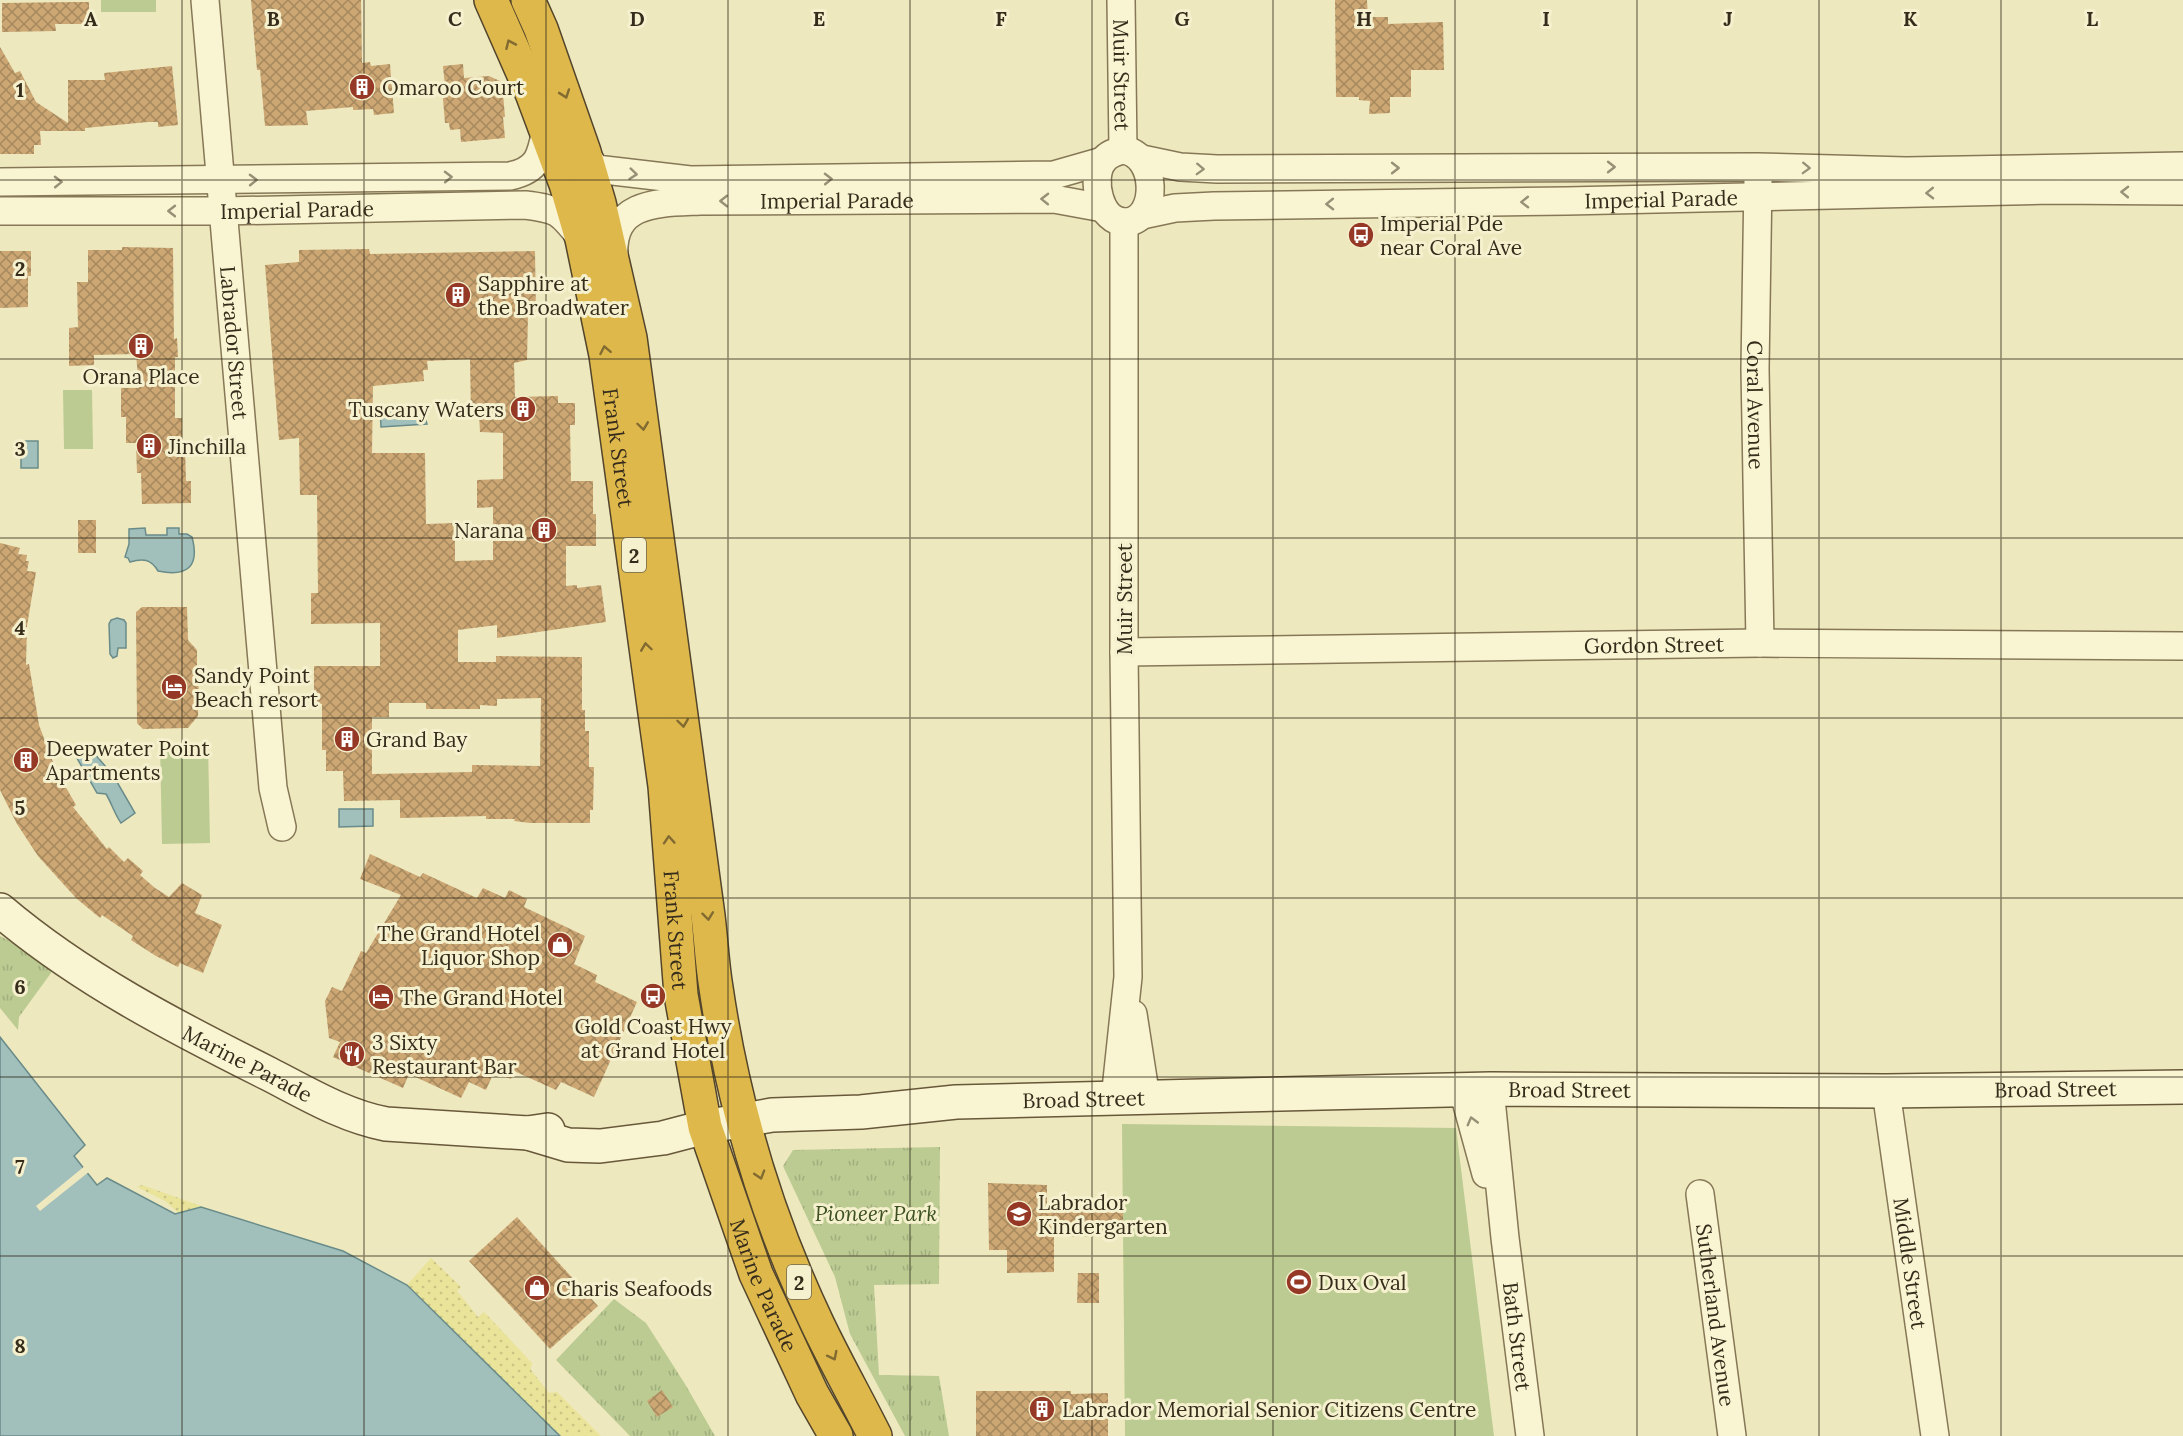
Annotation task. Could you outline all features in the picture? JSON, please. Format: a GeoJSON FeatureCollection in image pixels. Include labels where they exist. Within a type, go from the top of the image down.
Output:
{"type":"FeatureCollection","features":[{"type":"Feature","properties":{"kind":"highway","name":"Frank Street"},"geometry":{"type":"LineString","coordinates":[[491,0],[546,130],[582,239],[606,355],[665,786],[681,995],[705,1127]]}},
{"type":"Feature","properties":{"kind":"highway","name":"Frank Street"},"geometry":{"type":"LineString","coordinates":[[528,0],[545,39],[584,152],[630,338],[716,987],[743,1119]]}},
{"type":"Feature","properties":{"kind":"highway","name":"Marine Parade"},"geometry":{"type":"LineString","coordinates":[[743,1119],[770,1208],[816,1322],[875,1436]]}},
{"type":"Feature","properties":{"kind":"highway","name":"Marine Parade"},"geometry":{"type":"LineString","coordinates":[[705,1127],[756,1274],[807,1384],[836,1436]]}},
{"type":"Feature","properties":{"kind":"street","name":"Labrador Street"},"geometry":{"type":"LineString","coordinates":[[205,0],[273,788],[282,827]]}},
{"type":"Feature","properties":{"kind":"street","name":"Muir Street"},"geometry":{"type":"LineString","coordinates":[[1121,0],[1123,157]]}},
{"type":"Feature","properties":{"kind":"street","name":"Imperial Parade"},"geometry":{"type":"LineString","coordinates":[[0,182],[510,176],[526,171],[537,161],[546,130]]}},
{"type":"Feature","properties":{"kind":"street","name":"Imperial Parade"},"geometry":{"type":"LineString","coordinates":[[584,152],[596,169],[690,180],[1054,199],[1123,215],[1175,208],[1214,206],[2050,190],[2183,191]]}},
{"type":"Feature","properties":{"kind":"street","name":"Imperial Parade"},"geometry":{"type":"LineString","coordinates":[[614,266],[613,239],[620,224],[633,212],[657,203],[888,189],[1054,175],[1123,157],[1180,167],[1217,170],[1758,167],[1906,171],[2183,166]]}},
{"type":"Feature","properties":{"kind":"street"},"geometry":{"type":"LineString","coordinates":[[1123,157],[1148,173],[1149,189],[1148,203],[1123,215],[1099,195],[1098,176],[1123,157]]}},
{"type":"Feature","properties":{"kind":"street"},"geometry":{"type":"LineString","coordinates":[[1567,167],[1567,201]]}},
{"type":"Feature","properties":{"kind":"street","name":"Coral Avenue"},"geometry":{"type":"LineString","coordinates":[[1758,167],[1755,369],[1760,643]]}},
{"type":"Feature","properties":{"kind":"street","name":"Imperial Parade"},"geometry":{"type":"LineString","coordinates":[[0,212],[223,211],[525,205],[555,210],[564,217],[582,239]]}},
{"type":"Feature","properties":{"kind":"street","name":"Muir Street"},"geometry":{"type":"LineString","coordinates":[[1123,215],[1124,652],[1131,1099]]}},
{"type":"Feature","properties":{"kind":"street","name":"Gordon Street"},"geometry":{"type":"LineString","coordinates":[[1124,652],[1760,643],[2183,646]]}},
{"type":"Feature","properties":{"kind":"street","name":"Marine Parade"},"geometry":{"type":"LineString","coordinates":[[0,910],[107,988],[212,1046],[332,1106],[368,1121],[528,1133],[568,1145],[600,1146],[663,1138],[705,1127]]}},
{"type":"Feature","properties":{"kind":"street","name":"Broad Street"},"geometry":{"type":"LineString","coordinates":[[705,1127],[743,1119],[768,1099],[792,1094],[845,1094],[956,1102],[1477,1089],[1886,1091],[2183,1087]]}},
{"type":"Feature","properties":{"kind":"street","name":"Bath Street"},"geometry":{"type":"LineString","coordinates":[[1477,1089],[1505,1238],[1530,1436]]}},
{"type":"Feature","properties":{"kind":"street","name":"Middle Street"},"geometry":{"type":"LineString","coordinates":[[1886,1091],[1935,1436]]}},
{"type":"Feature","properties":{"kind":"street","name":"Sutherland Avenue"},"geometry":{"type":"LineString","coordinates":[[1700,1194],[1732,1436]]}},
{"type":"Feature","properties":{"kind":"green space"},"geometry":{"type":"Polygon","coordinates":[[[101,0],[156,0],[156,12],[101,12],[101,0]]]}},
{"type":"Feature","properties":{"kind":"green space"},"geometry":{"type":"Polygon","coordinates":[[[63,390],[92,390],[93,449],[64,449],[63,390]]]}},
{"type":"Feature","properties":{"kind":"green space"},"geometry":{"type":"Polygon","coordinates":[[[208,743],[210,843],[162,844],[160,744],[208,743]]]}},
{"type":"Feature","properties":{"kind":"green space"},"geometry":{"type":"Polygon","coordinates":[[[0,936],[49,961],[52,967],[51,973],[19,1017],[18,1030],[0,1008],[0,936]]]}},
{"type":"Feature","properties":{"kind":"green space","name":"Dux Oval"},"geometry":{"type":"Polygon","coordinates":[[[1122,1124],[1456,1128],[1494,1436],[1125,1436],[1122,1124]]]}},
{"type":"Feature","properties":{"kind":"green space","name":"Pioneer Park"},"geometry":{"type":"Polygon","coordinates":[[[940,1147],[939,1284],[874,1285],[879,1375],[939,1376],[949,1436],[905,1436],[850,1334],[835,1277],[783,1166],[793,1150],[940,1147]]]}},
{"type":"Feature","properties":{"kind":"green space"},"geometry":{"type":"Polygon","coordinates":[[[614,1299],[646,1323],[715,1436],[630,1436],[556,1360],[614,1299]]]}},
{"type":"Feature","properties":{"kind":"sand"},"geometry":{"type":"Polygon","coordinates":[[[142,1185],[260,1227],[343,1251],[407,1285],[431,1258],[461,1287],[457,1291],[478,1317],[484,1312],[533,1364],[531,1370],[549,1393],[557,1392],[601,1436],[560,1436],[407,1286],[260,1284],[165,1201],[137,1187],[142,1185]]]}},
{"type":"Feature","properties":{"kind":"water"},"geometry":{"type":"Polygon","coordinates":[[[421,404],[427,424],[381,427],[380,407],[421,404]]]}},
{"type":"Feature","properties":{"kind":"water"},"geometry":{"type":"Polygon","coordinates":[[[21,441],[38,441],[38,468],[21,468],[21,441]]]}},
{"type":"Feature","properties":{"kind":"water"},"geometry":{"type":"Polygon","coordinates":[[[145,528],[146,535],[167,535],[167,528],[179,528],[179,534],[192,537],[194,556],[189,568],[177,572],[158,571],[146,560],[130,562],[125,557],[129,544],[129,529],[145,528]]]}},
{"type":"Feature","properties":{"kind":"water"},"geometry":{"type":"Polygon","coordinates":[[[117,618],[126,623],[126,648],[118,648],[117,656],[113,658],[110,654],[109,624],[111,620],[117,618]]]}},
{"type":"Feature","properties":{"kind":"water"},"geometry":{"type":"Polygon","coordinates":[[[86,744],[113,775],[135,813],[121,823],[106,794],[97,793],[74,753],[86,744]]]}},
{"type":"Feature","properties":{"kind":"water"},"geometry":{"type":"Polygon","coordinates":[[[339,809],[373,809],[373,826],[339,827],[339,809]]]}},
{"type":"Feature","properties":{"kind":"water"},"geometry":{"type":"Polygon","coordinates":[[[0,1037],[85,1145],[74,1156],[97,1185],[107,1178],[175,1214],[201,1207],[343,1251],[407,1285],[560,1436],[0,1436],[0,1037]]]}},
{"type":"Feature","properties":{"kind":"pier"},"geometry":{"type":"Polygon","coordinates":[[[86,1165],[90,1171],[40,1211],[36,1206],[86,1165]]]}},
{"type":"Feature","properties":{"kind":"building"},"geometry":{"type":"Polygon","coordinates":[[[251,0],[361,0],[362,63],[370,62],[371,66],[390,64],[394,113],[374,115],[373,109],[353,110],[353,107],[306,111],[308,125],[265,126],[251,0]]]}},
{"type":"Feature","properties":{"kind":"building"},"geometry":{"type":"Polygon","coordinates":[[[1335,0],[1367,0],[1368,17],[1388,17],[1388,24],[1443,22],[1444,70],[1411,70],[1411,97],[1390,97],[1390,113],[1369,114],[1370,101],[1359,100],[1359,97],[1336,97],[1335,0]]]}},
{"type":"Feature","properties":{"kind":"building"},"geometry":{"type":"Polygon","coordinates":[[[89,2],[89,24],[55,24],[56,31],[2,32],[2,3],[89,2]]]}},
{"type":"Feature","properties":{"kind":"building"},"geometry":{"type":"Polygon","coordinates":[[[0,47],[15,73],[20,71],[36,102],[68,123],[68,80],[105,80],[104,73],[172,66],[178,125],[158,127],[158,122],[148,122],[85,128],[85,131],[40,131],[41,145],[34,145],[34,154],[0,154],[0,47]]]}},
{"type":"Feature","properties":{"kind":"building"},"geometry":{"type":"Polygon","coordinates":[[[463,64],[464,78],[489,76],[502,82],[505,138],[461,142],[460,129],[450,130],[449,123],[445,123],[443,66],[463,64]]]}},
{"type":"Feature","properties":{"kind":"building"},"geometry":{"type":"Polygon","coordinates":[[[122,247],[173,248],[174,339],[177,338],[178,357],[175,357],[175,418],[182,418],[182,448],[185,448],[186,481],[191,481],[191,503],[142,504],[141,473],[137,473],[136,443],[126,443],[126,417],[121,417],[121,388],[139,388],[136,354],[94,355],[94,365],[69,366],[69,328],[78,327],[77,282],[88,282],[88,250],[122,250],[122,247]]]}},
{"type":"Feature","properties":{"kind":"building"},"geometry":{"type":"Polygon","coordinates":[[[369,249],[370,254],[535,251],[536,316],[528,316],[527,360],[514,363],[515,397],[558,396],[558,403],[575,403],[575,425],[570,425],[571,481],[593,481],[596,546],[566,546],[566,586],[577,585],[577,588],[601,585],[606,622],[497,638],[497,625],[458,630],[458,662],[496,662],[496,656],[582,657],[582,710],[585,710],[585,731],[589,731],[589,767],[594,767],[593,810],[590,810],[590,823],[530,823],[514,821],[515,819],[486,819],[486,816],[400,818],[400,800],[344,801],[343,771],[326,771],[326,750],[322,750],[322,704],[317,704],[317,692],[314,692],[314,666],[380,666],[380,623],[311,624],[311,593],[318,593],[317,495],[300,495],[299,438],[279,440],[265,265],[299,262],[299,250],[369,249]],[[470,359],[427,361],[428,370],[423,370],[424,381],[373,386],[372,453],[425,453],[426,524],[455,523],[455,561],[493,560],[493,507],[477,508],[477,480],[503,479],[503,433],[480,432],[479,414],[471,414],[470,359]],[[541,698],[497,699],[497,706],[480,705],[480,709],[426,709],[426,703],[389,703],[389,717],[372,717],[372,774],[472,772],[472,765],[540,766],[541,698]]]}},
{"type":"Feature","properties":{"kind":"building"},"geometry":{"type":"Polygon","coordinates":[[[0,251],[31,251],[28,307],[0,308],[0,251]]]}},
{"type":"Feature","properties":{"kind":"building"},"geometry":{"type":"Polygon","coordinates":[[[78,520],[96,520],[96,553],[78,553],[78,520]]]}},
{"type":"Feature","properties":{"kind":"building","name":"Deepwater Point Apartments"},"geometry":{"type":"Polygon","coordinates":[[[0,543],[20,548],[18,554],[27,555],[26,561],[29,561],[27,571],[36,572],[27,626],[26,665],[29,664],[39,725],[56,770],[76,805],[73,807],[107,849],[109,847],[124,862],[128,858],[143,871],[140,875],[155,888],[169,897],[182,883],[202,895],[195,913],[222,925],[203,973],[180,963],[178,967],[156,956],[131,940],[133,936],[102,915],[100,918],[76,898],[38,856],[17,824],[0,790],[0,543]]]}},
{"type":"Feature","properties":{"kind":"building"},"geometry":{"type":"Polygon","coordinates":[[[142,607],[187,607],[188,640],[197,650],[197,667],[199,667],[198,716],[188,728],[143,729],[137,723],[136,612],[142,607]]]}},
{"type":"Feature","properties":{"kind":"building"},"geometry":{"type":"Polygon","coordinates":[[[370,854],[420,877],[423,873],[477,898],[483,888],[505,898],[509,890],[527,899],[524,907],[585,936],[574,964],[597,975],[595,982],[637,1002],[594,1097],[561,1082],[556,1090],[514,1071],[511,1079],[494,1072],[486,1090],[469,1082],[461,1098],[409,1074],[403,1088],[333,1057],[340,1042],[329,1038],[325,1001],[332,987],[342,991],[361,951],[366,953],[401,895],[360,879],[370,854]]]}},
{"type":"Feature","properties":{"kind":"building"},"geometry":{"type":"Polygon","coordinates":[[[988,1183],[1047,1185],[1047,1205],[1123,1205],[1123,1236],[1054,1237],[1054,1272],[1007,1273],[1007,1250],[989,1250],[988,1183]]]}},
{"type":"Feature","properties":{"kind":"building","name":"Charis Seafoods"},"geometry":{"type":"Polygon","coordinates":[[[517,1217],[598,1306],[550,1349],[469,1261],[517,1217]]]}},
{"type":"Feature","properties":{"kind":"building"},"geometry":{"type":"Polygon","coordinates":[[[1078,1273],[1099,1273],[1099,1303],[1077,1303],[1078,1273]]]}},
{"type":"Feature","properties":{"kind":"building"},"geometry":{"type":"Polygon","coordinates":[[[662,1390],[673,1407],[657,1417],[647,1401],[662,1390]]]}},
{"type":"Feature","properties":{"kind":"building","name":"Labrador Memorial Senior Citizens Centre"},"geometry":{"type":"Polygon","coordinates":[[[976,1391],[1108,1393],[1108,1436],[976,1436],[976,1391]]]}},
{"type":"Feature","properties":{"kind":"place","name":"Omaroo Court"},"geometry":{"type":"Point","coordinates":[362,87]}},
{"type":"Feature","properties":{"kind":"place","name":"Imperial Pde near Coral Ave"},"geometry":{"type":"Point","coordinates":[1361,235]}},
{"type":"Feature","properties":{"kind":"place","name":"Sapphire at the Broadwater"},"geometry":{"type":"Point","coordinates":[458,295]}},
{"type":"Feature","properties":{"kind":"place","name":"Orana Place"},"geometry":{"type":"Point","coordinates":[141,346]}},
{"type":"Feature","properties":{"kind":"place","name":"Tuscany Waters"},"geometry":{"type":"Point","coordinates":[523,409]}},
{"type":"Feature","properties":{"kind":"place","name":"Jinchilla"},"geometry":{"type":"Point","coordinates":[149,446]}},
{"type":"Feature","properties":{"kind":"place","name":"Narana"},"geometry":{"type":"Point","coordinates":[544,530]}},
{"type":"Feature","properties":{"kind":"place","name":"Sandy Point Beach resort"},"geometry":{"type":"Point","coordinates":[174,687]}},
{"type":"Feature","properties":{"kind":"place","name":"Grand Bay"},"geometry":{"type":"Point","coordinates":[347,739]}},
{"type":"Feature","properties":{"kind":"place","name":"Deepwater Point Apartments"},"geometry":{"type":"Point","coordinates":[26,760]}},
{"type":"Feature","properties":{"kind":"place","name":"The Grand Hotel Liquor Shop"},"geometry":{"type":"Point","coordinates":[560,945]}},
{"type":"Feature","properties":{"kind":"place","name":"Gold Coast Hwy at Grand Hotel"},"geometry":{"type":"Point","coordinates":[653,996]}},
{"type":"Feature","properties":{"kind":"place","name":"The Grand Hotel"},"geometry":{"type":"Point","coordinates":[381,997]}},
{"type":"Feature","properties":{"kind":"place","name":"3 Sixty Restaurant Bar"},"geometry":{"type":"Point","coordinates":[352,1054]}},
{"type":"Feature","properties":{"kind":"place","name":"Labrador Kindergarten"},"geometry":{"type":"Point","coordinates":[1019,1214]}},
{"type":"Feature","properties":{"kind":"place","name":"Dux Oval"},"geometry":{"type":"Point","coordinates":[1299,1282]}},
{"type":"Feature","properties":{"kind":"place","name":"Charis Seafoods"},"geometry":{"type":"Point","coordinates":[537,1288]}},
{"type":"Feature","properties":{"kind":"place","name":"Labrador Memorial Senior Citizens Centre"},"geometry":{"type":"Point","coordinates":[1042,1409]}}]}
